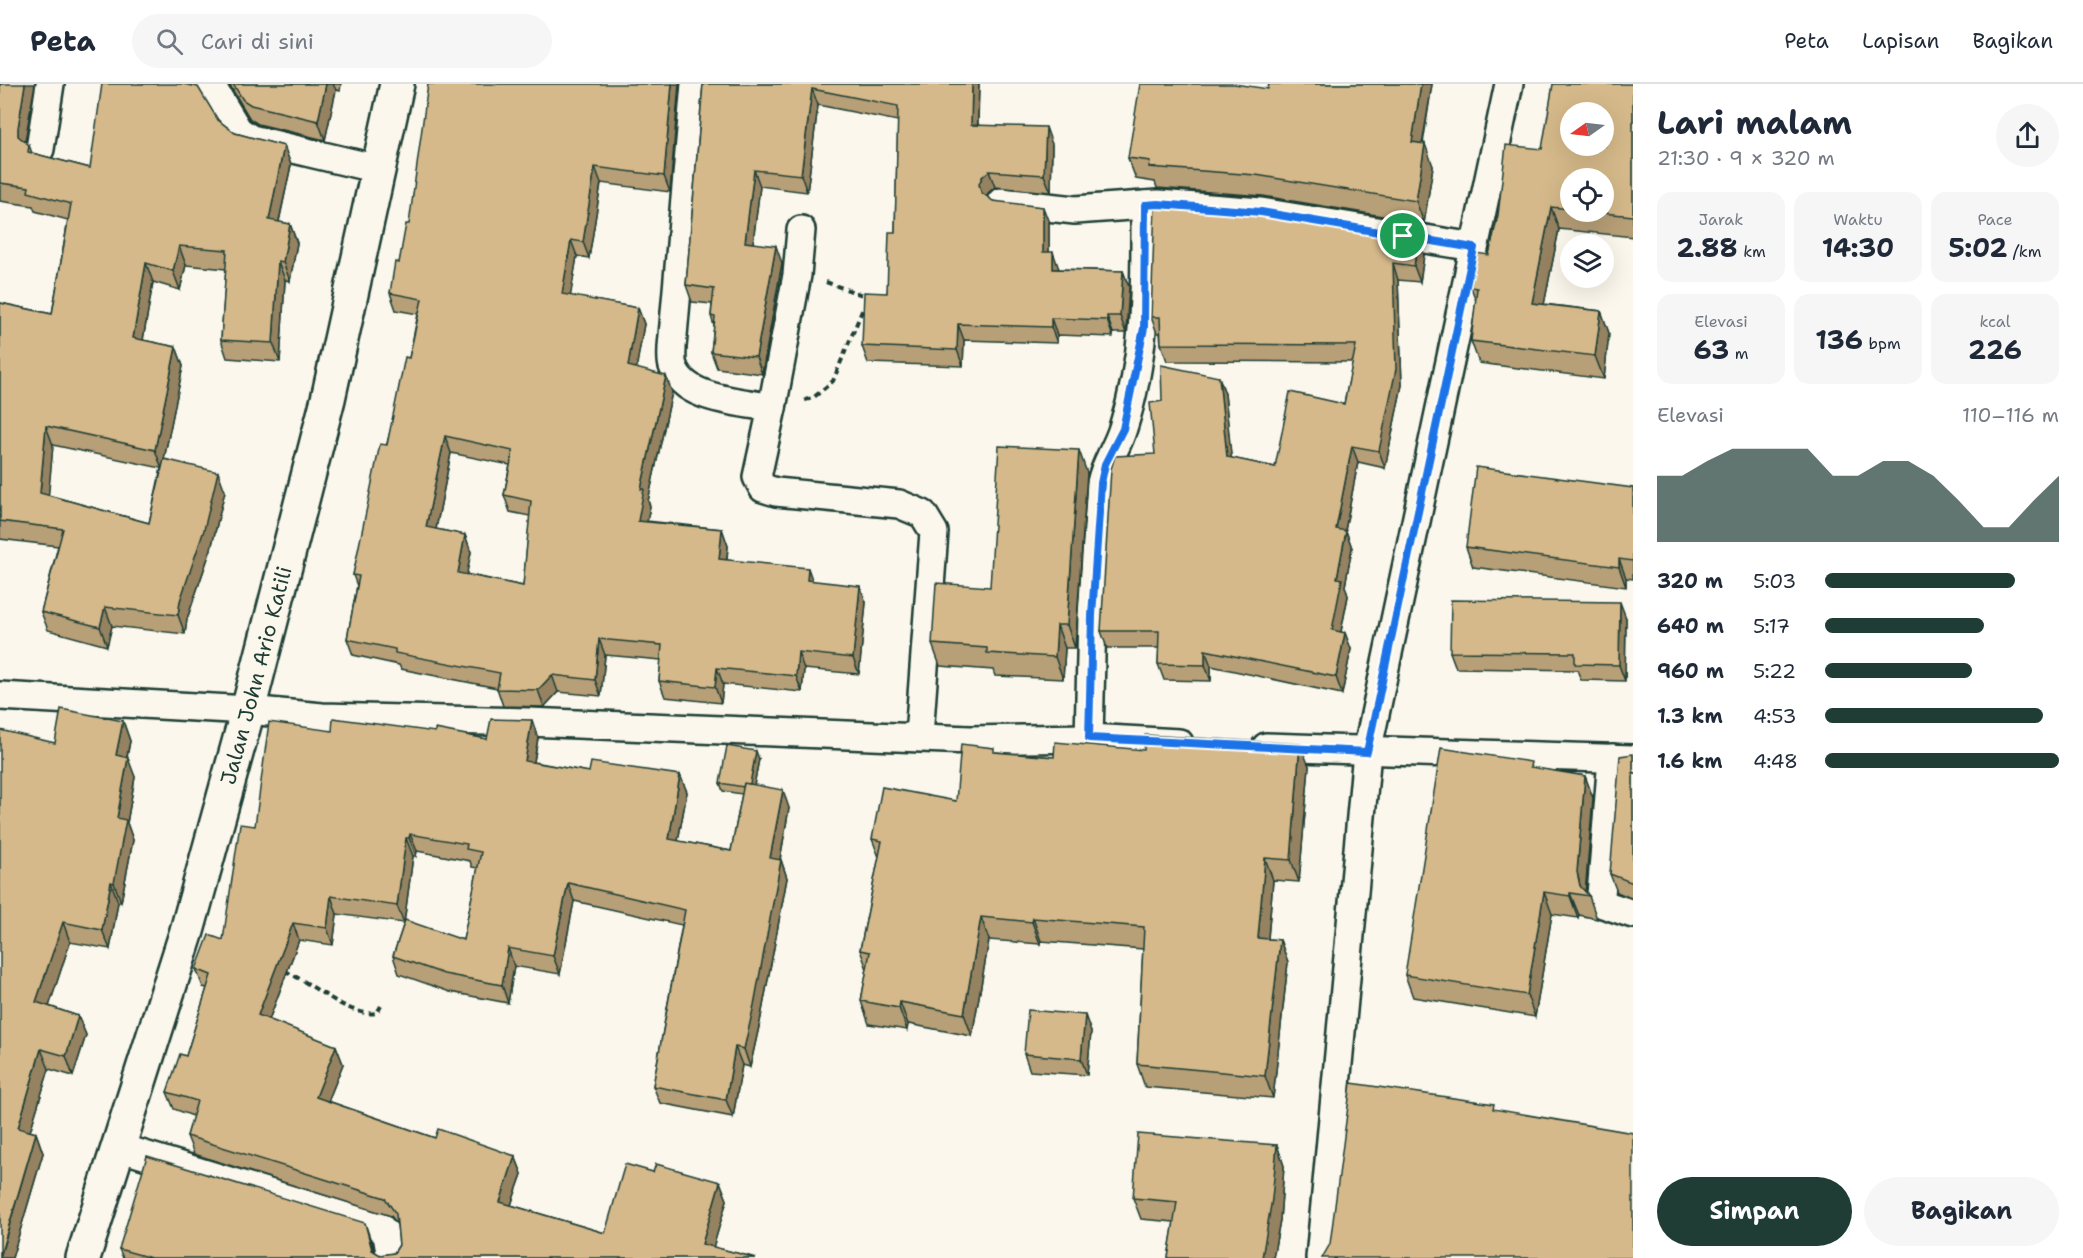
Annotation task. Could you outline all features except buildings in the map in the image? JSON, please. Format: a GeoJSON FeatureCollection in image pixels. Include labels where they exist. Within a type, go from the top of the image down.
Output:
{"type":"FeatureCollection","features":[{"type":"Feature","properties":{"kind":"main road","name":"Jalan John Ario Katili"},"geometry":{"type":"LineString","coordinates":[[83,1258],[187,930],[248,710],[328,399],[397,84]]}},
{"type":"Feature","properties":{"kind":"street"},"geometry":{"type":"LineString","coordinates":[[40,149],[50,84]]}},
{"type":"Feature","properties":{"kind":"street"},"geometry":{"type":"LineString","coordinates":[[169,84],[215,92],[238,130],[251,139],[378,169]]}},
{"type":"Feature","properties":{"kind":"street"},"geometry":{"type":"LineString","coordinates":[[695,84],[672,347],[673,365],[680,378],[697,392],[772,408]]}},
{"type":"Feature","properties":{"kind":"street"},"geometry":{"type":"LineString","coordinates":[[1320,1258],[1367,752],[1509,84]]}},
{"type":"Feature","properties":{"kind":"street"},"geometry":{"type":"LineString","coordinates":[[1001,202],[1075,210],[1145,205],[1261,212],[1474,248]]}},
{"type":"Feature","properties":{"kind":"street"},"geometry":{"type":"LineString","coordinates":[[1089,738],[1092,616],[1101,483],[1105,464],[1123,429],[1144,328],[1145,205]]}},
{"type":"Feature","properties":{"kind":"street"},"geometry":{"type":"LineString","coordinates":[[801,230],[797,275],[757,477],[763,488],[777,492],[899,504],[922,514],[934,532],[919,736]]}},
{"type":"Feature","properties":{"kind":"street"},"geometry":{"type":"LineString","coordinates":[[0,696],[248,710],[322,717],[528,722],[919,736],[970,740],[1089,738],[1205,744]]}},
{"type":"Feature","properties":{"kind":"street"},"geometry":{"type":"LineString","coordinates":[[1239,746],[1623,759],[1601,895],[1603,904],[1633,914]]}},
{"type":"Feature","properties":{"kind":"street"},"geometry":{"type":"LineString","coordinates":[[118,1147],[380,1227],[387,1234],[391,1258]]}},
{"type":"Feature","properties":{"kind":"path"},"geometry":{"type":"LineString","coordinates":[[772,408],[813,398],[832,381],[864,309],[865,296],[840,285],[797,275]]}},
{"type":"Feature","properties":{"kind":"path"},"geometry":{"type":"LineString","coordinates":[[275,967],[296,976],[343,1005],[364,1014],[377,1013],[381,1006]]}},
{"type":"Feature","properties":{"kind":"route"},"geometry":{"type":"LineString","coordinates":[[1145,205],[1261,212],[1403,236],[1474,248],[1367,752],[1089,738],[1092,616],[1101,483],[1105,464],[1123,429],[1144,328],[1145,205]]}}]}
